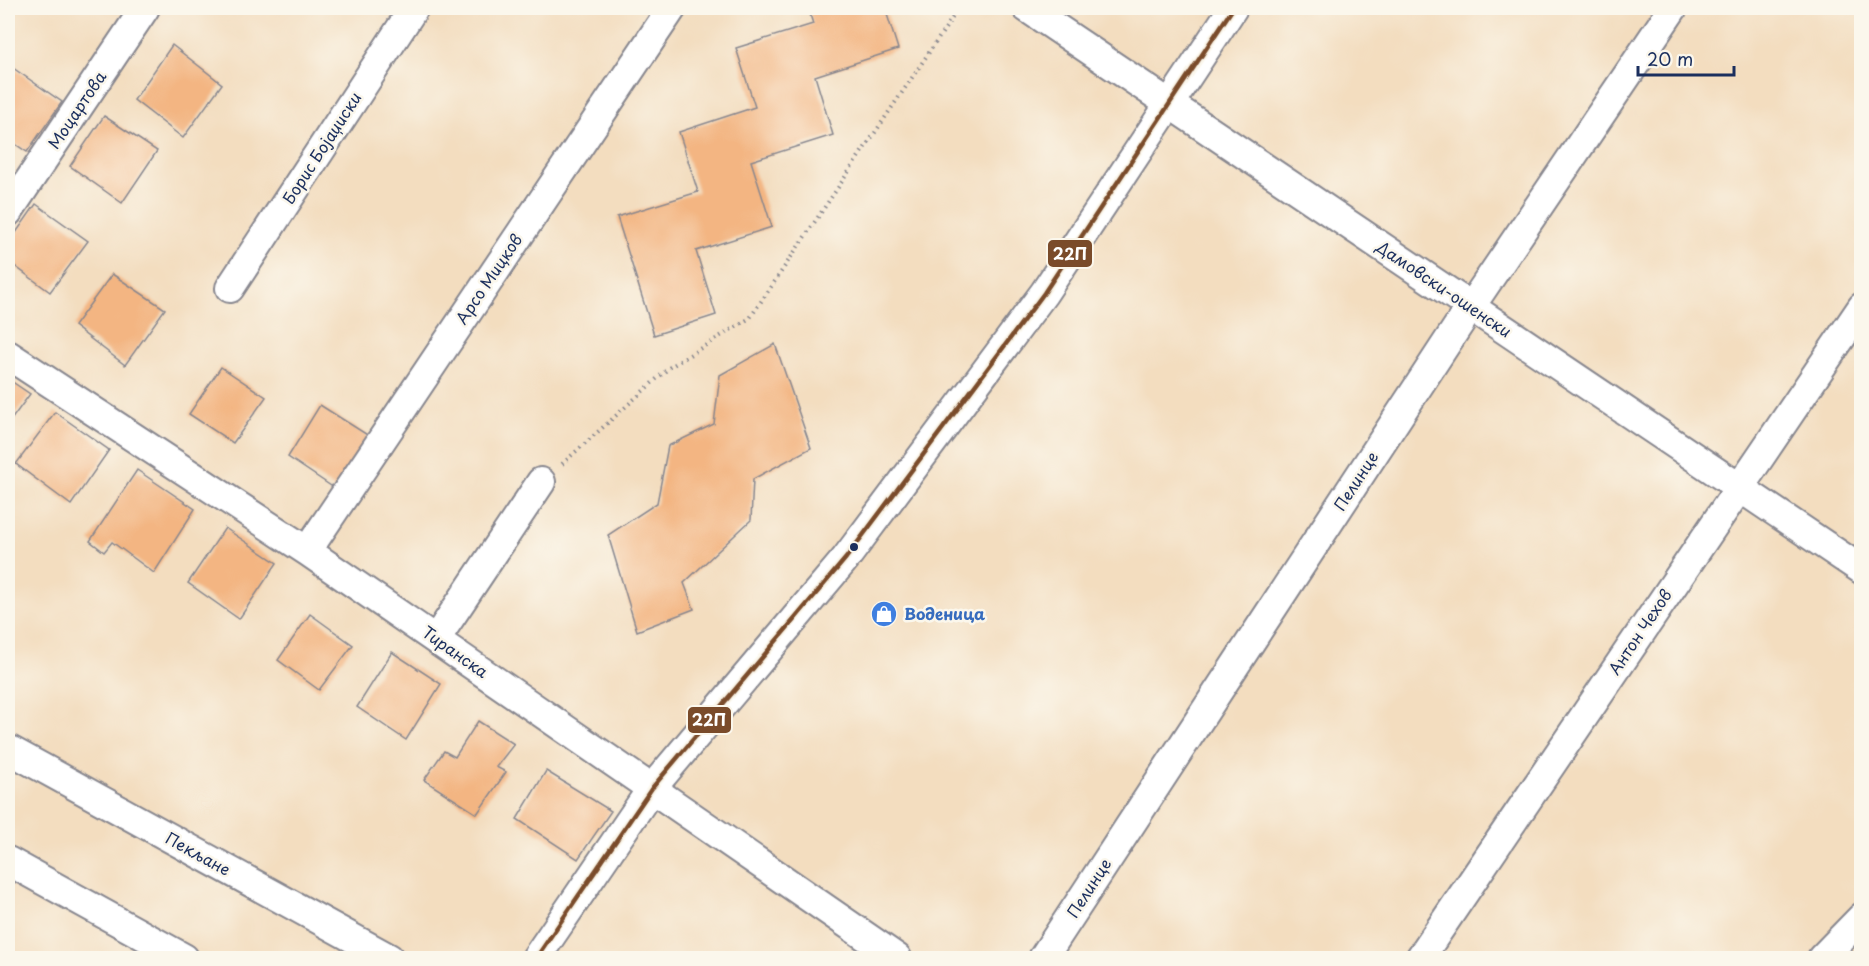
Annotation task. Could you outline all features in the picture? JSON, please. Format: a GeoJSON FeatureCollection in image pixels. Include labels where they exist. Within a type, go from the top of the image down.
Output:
{"type":"FeatureCollection","features":[{"type":"Feature","properties":{"kind":"street","name":"Моцартова"},"geometry":{"type":"LineString","coordinates":[[8,212],[145,8]]}},
{"type":"Feature","properties":{"kind":"street","name":"Борис Бојаџиски"},"geometry":{"type":"LineString","coordinates":[[230,288],[414,8]]}},
{"type":"Feature","properties":{"kind":"street","name":"Арсо Мицков"},"geometry":{"type":"LineString","coordinates":[[307,551],[672,8]]}},
{"type":"Feature","properties":{"kind":"street","name":"Дамовски-ошенски"},"geometry":{"type":"LineString","coordinates":[[1028,8],[1737,489],[1862,570]]}},
{"type":"Feature","properties":{"kind":"street"},"geometry":{"type":"LineString","coordinates":[[536,958],[652,788],[846,558],[1044,293],[1233,8]]}},
{"type":"Feature","properties":{"kind":"street","name":"Пелинце"},"geometry":{"type":"LineString","coordinates":[[1043,958],[1470,306],[1673,8]]}},
{"type":"Feature","properties":{"kind":"street","name":"Антон Чехов"},"geometry":{"type":"LineString","coordinates":[[1420,958],[1862,308]]}},
{"type":"Feature","properties":{"kind":"street","name":"Тиранска"},"geometry":{"type":"LineString","coordinates":[[8,355],[307,551],[897,958]]}},
{"type":"Feature","properties":{"kind":"street"},"geometry":{"type":"LineString","coordinates":[[436,639],[541,482]]}},
{"type":"Feature","properties":{"kind":"street","name":"Пекљане"},"geometry":{"type":"LineString","coordinates":[[8,749],[389,958]]}},
{"type":"Feature","properties":{"kind":"street"},"geometry":{"type":"LineString","coordinates":[[8,861],[184,958]]}},
{"type":"Feature","properties":{"kind":"street"},"geometry":{"type":"LineString","coordinates":[[1822,958],[1862,917]]}},
{"type":"Feature","properties":{"kind":"path"},"geometry":{"type":"LineString","coordinates":[[541,482],[670,367],[750,318],[959,8]]}},
{"type":"Feature","properties":{"kind":"building"},"geometry":{"type":"Polygon","coordinates":[[[808,8],[885,8],[898,49],[815,76],[833,135],[751,161],[772,227],[696,251],[716,315],[654,335],[617,217],[698,192],[679,132],[755,107],[736,48],[813,24],[808,8]]]}},
{"type":"Feature","properties":{"kind":"building"},"geometry":{"type":"Polygon","coordinates":[[[172,45],[222,84],[183,138],[134,100],[172,45]]]}},
{"type":"Feature","properties":{"kind":"building"},"geometry":{"type":"Polygon","coordinates":[[[13,68],[62,102],[27,152],[8,139],[8,76],[13,68]]]}},
{"type":"Feature","properties":{"kind":"building"},"geometry":{"type":"Polygon","coordinates":[[[104,116],[157,151],[122,203],[70,166],[104,116]]]}},
{"type":"Feature","properties":{"kind":"building"},"geometry":{"type":"Polygon","coordinates":[[[36,204],[88,241],[50,292],[8,261],[8,244],[36,204]]]}},
{"type":"Feature","properties":{"kind":"building"},"geometry":{"type":"Polygon","coordinates":[[[112,274],[165,309],[125,365],[74,326],[112,274]]]}},
{"type":"Feature","properties":{"kind":"building"},"geometry":{"type":"Polygon","coordinates":[[[775,344],[811,448],[753,479],[751,520],[684,583],[694,609],[637,631],[608,535],[657,503],[668,446],[714,424],[720,375],[775,344]]]}},
{"type":"Feature","properties":{"kind":"building"},"geometry":{"type":"Polygon","coordinates":[[[221,367],[266,397],[233,443],[189,414],[221,367]]]}},
{"type":"Feature","properties":{"kind":"building"},"geometry":{"type":"Polygon","coordinates":[[[8,379],[30,394],[8,424],[8,379]]]}},
{"type":"Feature","properties":{"kind":"building"},"geometry":{"type":"Polygon","coordinates":[[[320,405],[369,436],[337,490],[288,457],[320,405]]]}},
{"type":"Feature","properties":{"kind":"building"},"geometry":{"type":"Polygon","coordinates":[[[55,412],[109,450],[71,505],[16,464],[55,412]]]}},
{"type":"Feature","properties":{"kind":"building"},"geometry":{"type":"Polygon","coordinates":[[[137,470],[195,509],[154,573],[112,542],[104,552],[90,541],[137,470]]]}},
{"type":"Feature","properties":{"kind":"building"},"geometry":{"type":"Polygon","coordinates":[[[225,528],[277,563],[239,619],[188,583],[225,528]]]}},
{"type":"Feature","properties":{"kind":"building"},"geometry":{"type":"Polygon","coordinates":[[[310,614],[353,645],[319,690],[278,660],[310,614]]]}},
{"type":"Feature","properties":{"kind":"building"},"geometry":{"type":"Polygon","coordinates":[[[392,652],[441,684],[406,740],[357,707],[392,652]]]}},
{"type":"Feature","properties":{"kind":"building"},"geometry":{"type":"Polygon","coordinates":[[[478,721],[514,744],[496,767],[506,772],[477,814],[424,780],[444,751],[455,757],[478,721]]]}},
{"type":"Feature","properties":{"kind":"building"},"geometry":{"type":"Polygon","coordinates":[[[546,771],[611,811],[578,859],[517,819],[546,771]]]}},
{"type":"Feature","properties":{"kind":"transit line","name":"22П"},"geometry":{"type":"LineString","coordinates":[[536,958],[652,788],[846,558],[1044,293],[1233,8]]}},
{"type":"Feature","properties":{"kind":"place","name":"Воденица"},"geometry":{"type":"Point","coordinates":[884,614]}}]}
